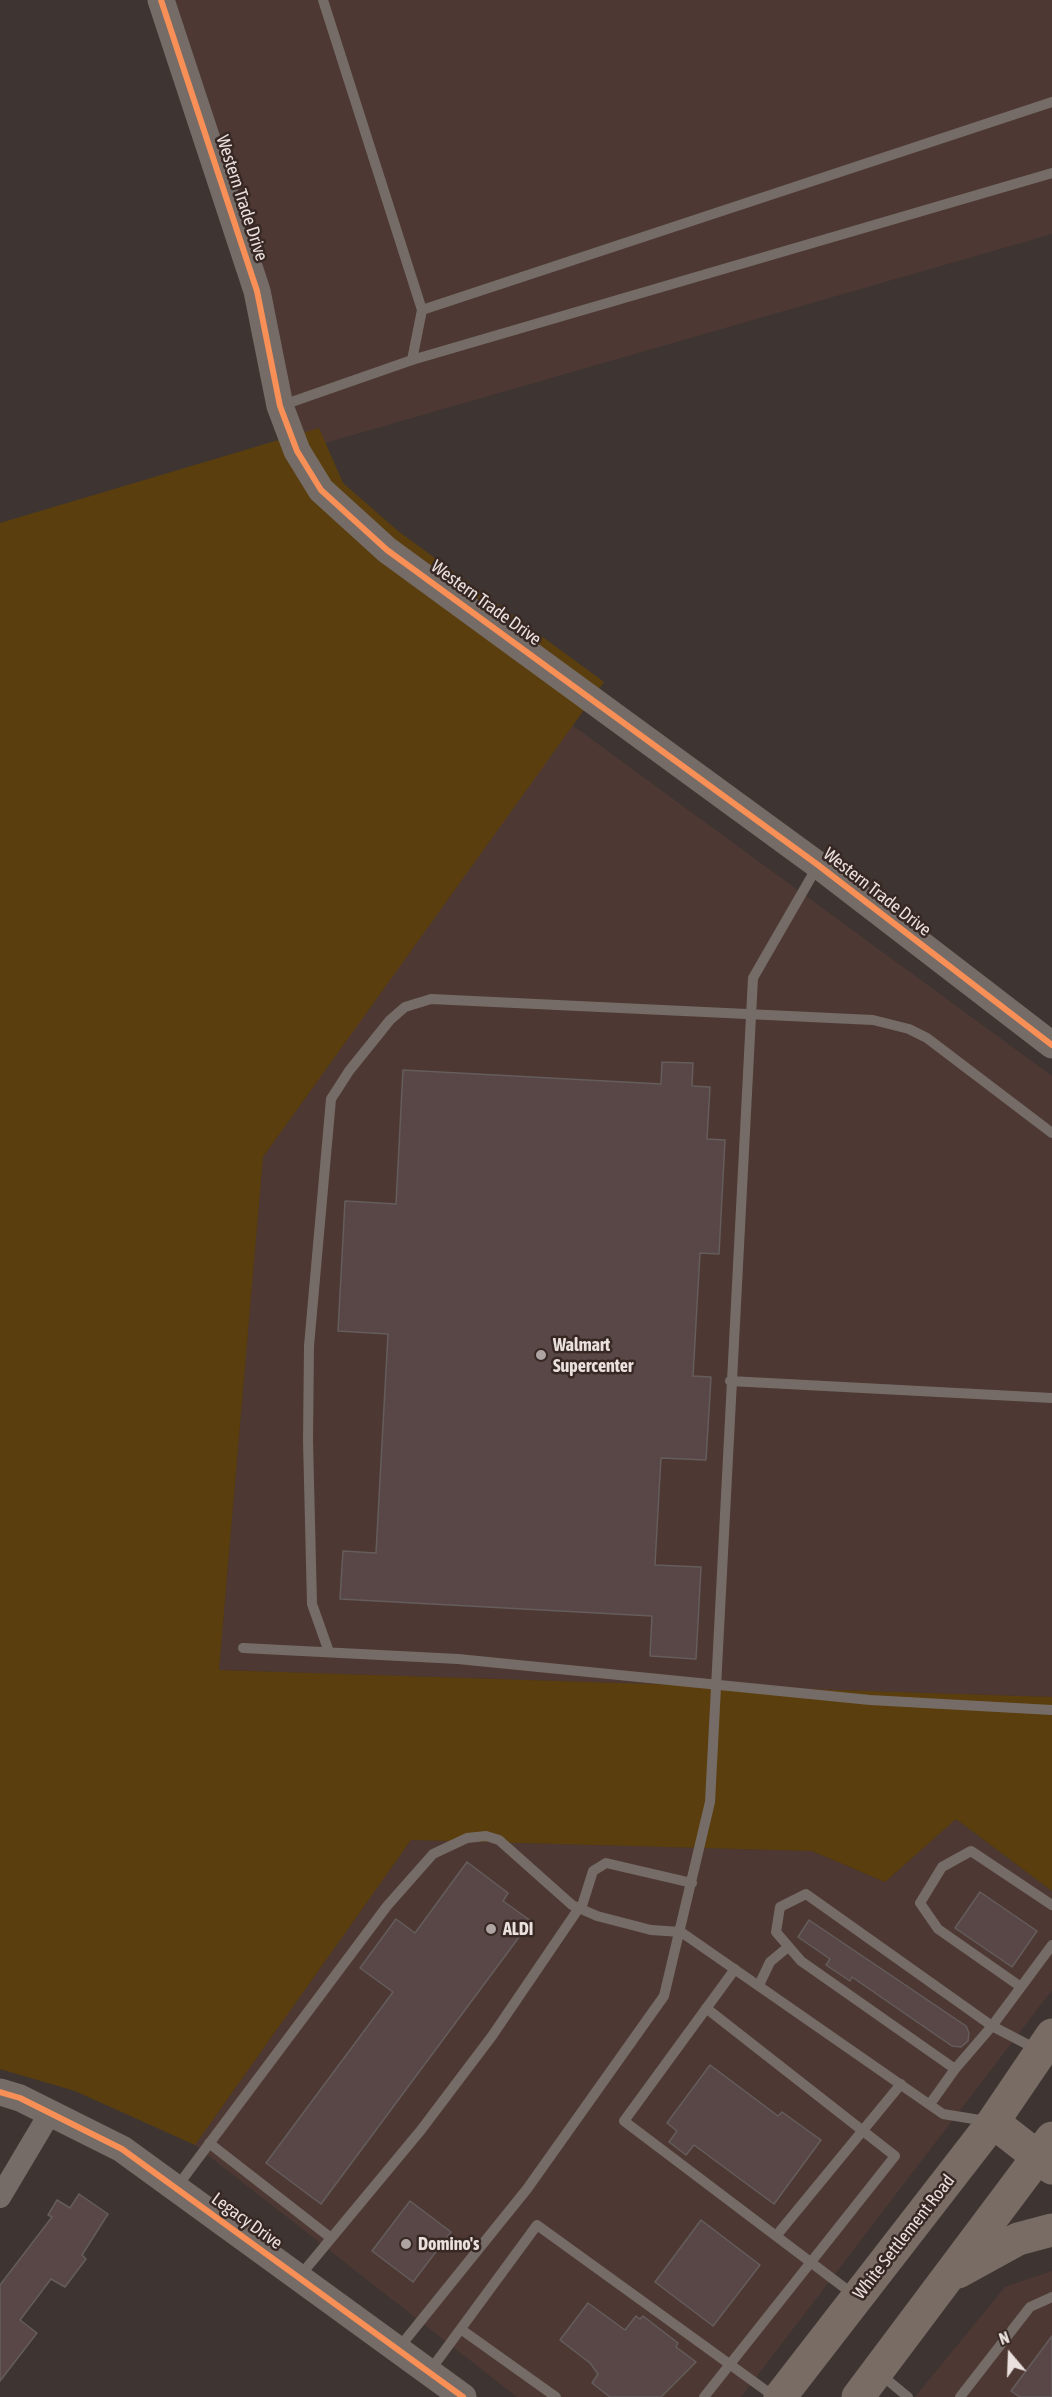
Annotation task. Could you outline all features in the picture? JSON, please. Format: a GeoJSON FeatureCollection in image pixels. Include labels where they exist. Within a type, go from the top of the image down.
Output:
{"type":"FeatureCollection","features":[{"type":"Feature","properties":{"kind":"main road","name":"White Settlement Road"},"geometry":{"type":"LineString","coordinates":[[780,2397],[993,2122],[1046,2043]]}},
{"type":"Feature","properties":{"kind":"main road"},"geometry":{"type":"LineString","coordinates":[[868,2384],[946,2279],[1047,2154],[993,2122]]}},
{"type":"Feature","properties":{"kind":"main road"},"geometry":{"type":"LineString","coordinates":[[946,2279],[1018,2239],[1052,2230]]}},
{"type":"Feature","properties":{"kind":"street","name":"Western Trade Drive"},"geometry":{"type":"LineString","coordinates":[[161,0],[257,291],[280,406],[297,451],[321,490],[387,550],[819,865],[1052,1045]]}},
{"type":"Feature","properties":{"kind":"street","name":"Legacy Drive"},"geometry":{"type":"LineString","coordinates":[[0,2092],[50,2113],[122,2149],[464,2397]]}},
{"type":"Feature","properties":{"kind":"street"},"geometry":{"type":"LineString","coordinates":[[0,2197],[50,2113]]}},
{"type":"Feature","properties":{"kind":"lane"},"geometry":{"type":"LineString","coordinates":[[323,0],[422,310],[412,360]]}},
{"type":"Feature","properties":{"kind":"lane"},"geometry":{"type":"LineString","coordinates":[[422,310],[1052,102]]}},
{"type":"Feature","properties":{"kind":"lane"},"geometry":{"type":"LineString","coordinates":[[280,406],[412,360],[1052,173]]}},
{"type":"Feature","properties":{"kind":"lane"},"geometry":{"type":"LineString","coordinates":[[398,2349],[527,2189],[664,1996],[710,1802],[730,1381],[753,978],[819,865]]}},
{"type":"Feature","properties":{"kind":"lane"},"geometry":{"type":"LineString","coordinates":[[329,1652],[312,1604],[308,1440],[309,1346],[331,1099],[349,1071],[390,1020],[405,1007],[431,999],[873,1020],[909,1029],[927,1038],[1052,1133]]}},
{"type":"Feature","properties":{"kind":"lane"},"geometry":{"type":"LineString","coordinates":[[730,1381],[1052,1398]]}},
{"type":"Feature","properties":{"kind":"lane"},"geometry":{"type":"LineString","coordinates":[[243,1648],[458,1659],[870,1700],[1052,1710]]}},
{"type":"Feature","properties":{"kind":"lane"},"geometry":{"type":"LineString","coordinates":[[176,2188],[387,1906],[433,1854],[467,1838],[486,1836],[499,1840],[562,1897],[580,1908],[597,1916],[651,1930],[681,1932],[943,2114],[993,2122]]}},
{"type":"Feature","properties":{"kind":"lane"},"geometry":{"type":"LineString","coordinates":[[1021,1987],[938,1929],[920,1903],[942,1867],[971,1851],[1052,1905]]}},
{"type":"Feature","properties":{"kind":"lane"},"geometry":{"type":"LineString","coordinates":[[298,2277],[428,2120],[492,2036],[580,1908],[593,1871],[606,1863],[692,1883]]}},
{"type":"Feature","properties":{"kind":"lane"},"geometry":{"type":"LineString","coordinates":[[955,2069],[801,1962],[776,1932],[780,1907],[806,1894],[992,2026],[1046,2043]]}},
{"type":"Feature","properties":{"kind":"lane"},"geometry":{"type":"LineString","coordinates":[[930,2104],[1052,1945]]}},
{"type":"Feature","properties":{"kind":"lane"},"geometry":{"type":"LineString","coordinates":[[759,1985],[770,1962],[788,1947]]}},
{"type":"Feature","properties":{"kind":"lane"},"geometry":{"type":"LineString","coordinates":[[735,1969],[624,2121],[857,2297]]}},
{"type":"Feature","properties":{"kind":"lane"},"geometry":{"type":"LineString","coordinates":[[704,2397],[809,2261],[896,2156],[706,2008]]}},
{"type":"Feature","properties":{"kind":"lane"},"geometry":{"type":"LineString","coordinates":[[776,2236],[901,2084]]}},
{"type":"Feature","properties":{"kind":"lane"},"geometry":{"type":"LineString","coordinates":[[209,2143],[331,2238]]}},
{"type":"Feature","properties":{"kind":"lane"},"geometry":{"type":"LineString","coordinates":[[429,2372],[462,2330],[537,2224],[775,2397]]}},
{"type":"Feature","properties":{"kind":"lane"},"geometry":{"type":"LineString","coordinates":[[960,2397],[1030,2307],[1052,2297]]}},
{"type":"Feature","properties":{"kind":"lane"},"geometry":{"type":"LineString","coordinates":[[462,2330],[556,2397]]}},
{"type":"Feature","properties":{"kind":"lane"},"geometry":{"type":"LineString","coordinates":[[868,2384],[908,2397]]}},
{"type":"Feature","properties":{"kind":"shaded area"},"geometry":{"type":"Polygon","coordinates":[[[151,0],[1052,0],[1052,234],[297,451],[151,0]]]}},
{"type":"Feature","properties":{"kind":"shaded area"},"geometry":{"type":"Polygon","coordinates":[[[319,428],[343,483],[398,531],[604,682],[263,1157],[219,1670],[1052,1697],[1052,1891],[956,1819],[885,1882],[812,1851],[411,1840],[195,2145],[75,2091],[0,2069],[0,523],[319,428]]]}},
{"type":"Feature","properties":{"kind":"shaded area"},"geometry":{"type":"Polygon","coordinates":[[[572,725],[1052,1076],[1052,1697],[219,1670],[263,1157],[572,725]]]}},
{"type":"Feature","properties":{"kind":"shaded area"},"geometry":{"type":"Polygon","coordinates":[[[956,1819],[1052,1891],[1052,1990],[741,2397],[517,2397],[195,2145],[411,1840],[812,1851],[885,1882],[956,1819]]]}},
{"type":"Feature","properties":{"kind":"shaded area"},"geometry":{"type":"Polygon","coordinates":[[[1052,2271],[1052,2397],[915,2397],[1005,2287],[1052,2271]]]}},
{"type":"Feature","properties":{"kind":"building","name":"Walmart Supercenter"},"geometry":{"type":"Polygon","coordinates":[[[662,1062],[693,1063],[692,1086],[710,1087],[707,1139],[725,1140],[719,1254],[700,1253],[693,1376],[711,1377],[706,1460],[661,1458],[659,1492],[655,1565],[701,1567],[696,1659],[650,1656],[652,1616],[340,1599],[343,1551],[376,1553],[388,1334],[338,1331],[345,1201],[396,1204],[403,1070],[661,1084],[662,1062]]]}},
{"type":"Feature","properties":{"kind":"building"},"geometry":{"type":"Polygon","coordinates":[[[467,1862],[508,1893],[503,1901],[531,1921],[321,2204],[266,2163],[393,1992],[360,1968],[396,1919],[415,1933],[467,1862]]]}},
{"type":"Feature","properties":{"kind":"building"},"geometry":{"type":"Polygon","coordinates":[[[980,1892],[1037,1931],[1012,1967],[955,1928],[980,1892]]]}},
{"type":"Feature","properties":{"kind":"building"},"geometry":{"type":"Polygon","coordinates":[[[809,1920],[966,2026],[969,2033],[968,2041],[961,2047],[952,2046],[852,1977],[850,1981],[826,1965],[830,1959],[798,1937],[809,1920]]]}},
{"type":"Feature","properties":{"kind":"building"},"geometry":{"type":"Polygon","coordinates":[[[710,2065],[778,2116],[782,2112],[821,2140],[774,2204],[694,2145],[686,2155],[669,2142],[677,2131],[667,2123],[710,2065]]]}},
{"type":"Feature","properties":{"kind":"building"},"geometry":{"type":"Polygon","coordinates":[[[79,2194],[108,2214],[82,2255],[86,2259],[65,2287],[51,2279],[20,2320],[37,2333],[0,2381],[0,2285],[52,2217],[48,2215],[57,2200],[70,2208],[79,2194]]]}},
{"type":"Feature","properties":{"kind":"building"},"geometry":{"type":"Polygon","coordinates":[[[410,2201],[451,2232],[413,2282],[372,2251],[410,2201]]]}},
{"type":"Feature","properties":{"kind":"building"},"geometry":{"type":"Polygon","coordinates":[[[701,2220],[760,2265],[713,2326],[655,2282],[701,2220]]]}},
{"type":"Feature","properties":{"kind":"building"},"geometry":{"type":"Polygon","coordinates":[[[588,2303],[625,2330],[636,2316],[640,2319],[643,2316],[678,2343],[676,2347],[696,2362],[661,2397],[610,2397],[592,2383],[598,2374],[590,2363],[560,2340],[588,2303]]]}},
{"type":"Feature","properties":{"kind":"building"},"geometry":{"type":"Polygon","coordinates":[[[1052,2336],[1052,2397],[1020,2397],[1011,2391],[1052,2336]]]}},
{"type":"Feature","properties":{"kind":"cycle path"},"geometry":{"type":"LineString","coordinates":[[161,0],[257,291],[280,406],[297,451],[321,490],[387,550],[818,865],[1052,1045]]}},
{"type":"Feature","properties":{"kind":"cycle path"},"geometry":{"type":"LineString","coordinates":[[0,2092],[20,2098],[122,2149],[463,2397]]}},
{"type":"Feature","properties":{"kind":"place","name":"Walmart Supercenter"},"geometry":{"type":"Point","coordinates":[541,1355]}},
{"type":"Feature","properties":{"kind":"place","name":"ALDI"},"geometry":{"type":"Point","coordinates":[491,1929]}},
{"type":"Feature","properties":{"kind":"place","name":"Domino's"},"geometry":{"type":"Point","coordinates":[406,2244]}}]}
